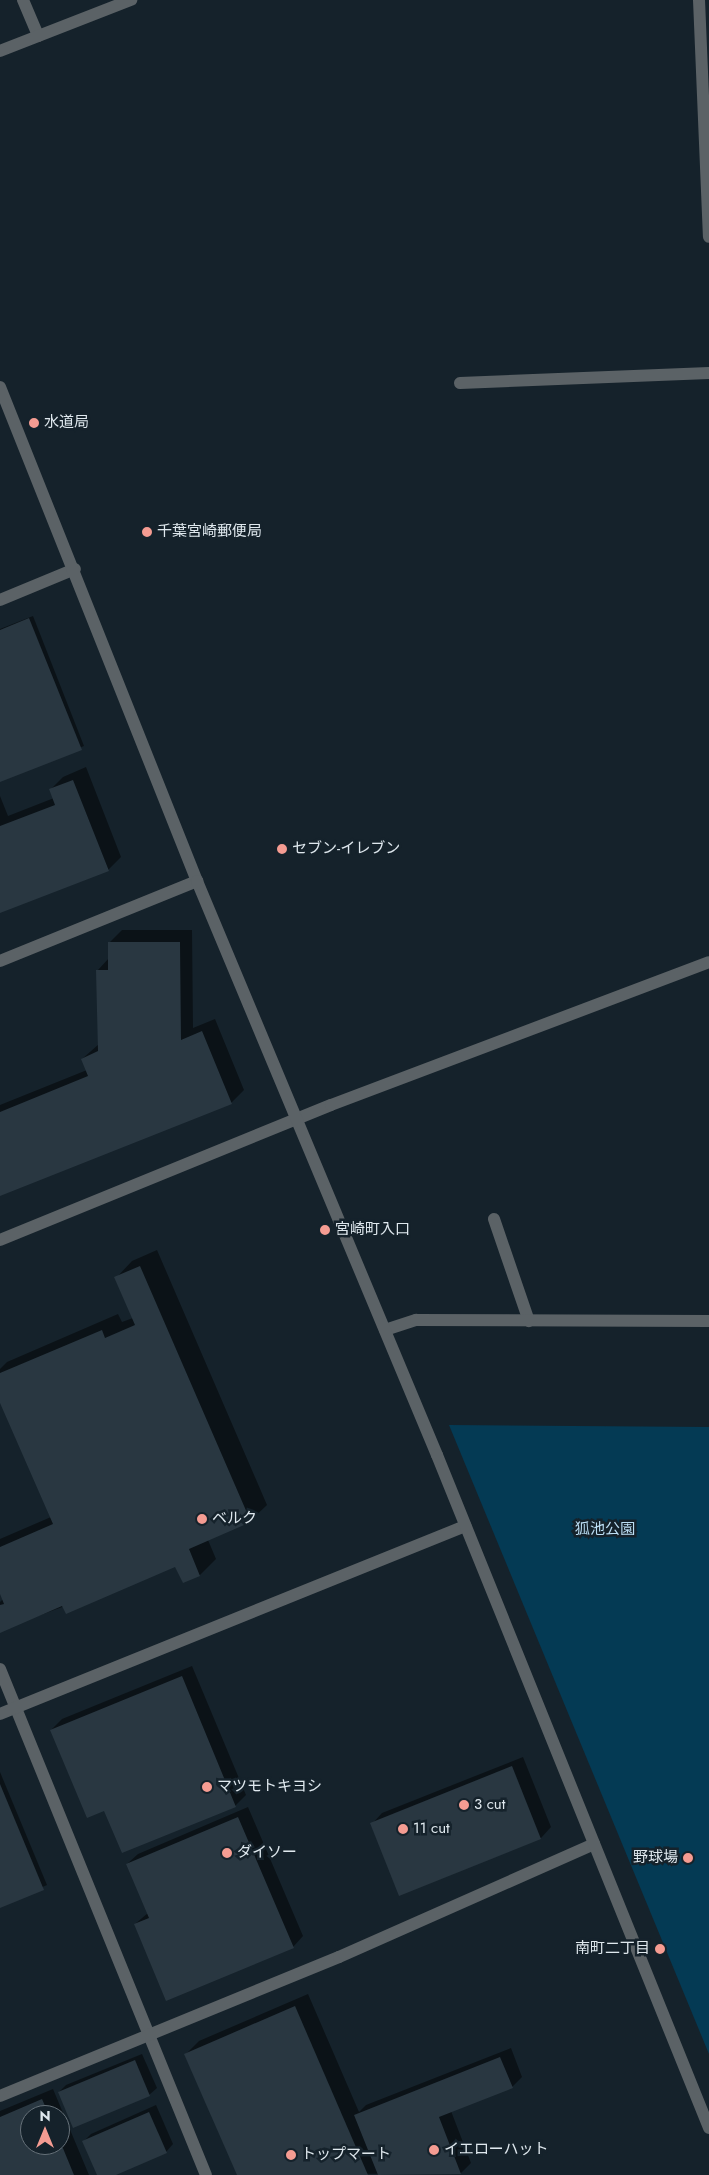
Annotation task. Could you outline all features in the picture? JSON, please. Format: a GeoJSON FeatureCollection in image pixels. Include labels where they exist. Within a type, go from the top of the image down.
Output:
{"type":"FeatureCollection","features":[{"type":"Feature","properties":{"kind":"street"},"geometry":{"type":"LineString","coordinates":[[23,0],[38,36]]}},
{"type":"Feature","properties":{"kind":"street"},"geometry":{"type":"LineString","coordinates":[[0,51],[131,0]]}},
{"type":"Feature","properties":{"kind":"street"},"geometry":{"type":"LineString","coordinates":[[699,0],[709,237]]}},
{"type":"Feature","properties":{"kind":"street"},"geometry":{"type":"LineString","coordinates":[[460,383],[709,373]]}},
{"type":"Feature","properties":{"kind":"street"},"geometry":{"type":"LineString","coordinates":[[0,387],[75,569],[197,881],[385,1330],[709,2128]]}},
{"type":"Feature","properties":{"kind":"street"},"geometry":{"type":"LineString","coordinates":[[0,600],[75,569]]}},
{"type":"Feature","properties":{"kind":"street"},"geometry":{"type":"LineString","coordinates":[[0,962],[197,881]]}},
{"type":"Feature","properties":{"kind":"street"},"geometry":{"type":"LineString","coordinates":[[0,1240],[297,1119],[709,962]]}},
{"type":"Feature","properties":{"kind":"street"},"geometry":{"type":"LineString","coordinates":[[494,1219],[529,1321]]}},
{"type":"Feature","properties":{"kind":"street"},"geometry":{"type":"LineString","coordinates":[[385,1330],[416,1320],[709,1322]]}},
{"type":"Feature","properties":{"kind":"street"},"geometry":{"type":"LineString","coordinates":[[0,1714],[465,1526]]}},
{"type":"Feature","properties":{"kind":"street"},"geometry":{"type":"LineString","coordinates":[[0,1669],[206,2175]]}},
{"type":"Feature","properties":{"kind":"street"},"geometry":{"type":"LineString","coordinates":[[0,2096],[339,1957],[594,1844]]}},
{"type":"Feature","properties":{"kind":"green space","name":"狐池公園"},"geometry":{"type":"Polygon","coordinates":[[[449,1425],[709,1427],[709,2054],[449,1425]]]}},
{"type":"Feature","properties":{"kind":"building"},"geometry":{"type":"Polygon","coordinates":[[[29,618],[82,750],[0,782],[0,630],[29,618]]]}},
{"type":"Feature","properties":{"kind":"building"},"geometry":{"type":"Polygon","coordinates":[[[73,780],[109,871],[0,913],[0,826],[55,805],[49,789],[73,780]]]}},
{"type":"Feature","properties":{"kind":"building"},"geometry":{"type":"Polygon","coordinates":[[[108,942],[180,942],[181,1040],[202,1031],[232,1104],[0,1196],[0,1112],[88,1076],[81,1059],[98,1051],[96,970],[108,970],[108,942]]]}},
{"type":"Feature","properties":{"kind":"building"},"geometry":{"type":"Polygon","coordinates":[[[140,1266],[251,1522],[189,1549],[200,1576],[183,1583],[175,1567],[66,1614],[62,1606],[0,1633],[0,1605],[4,1604],[0,1594],[0,1547],[53,1524],[0,1403],[0,1373],[102,1330],[105,1338],[135,1325],[114,1277],[140,1266]]]}},
{"type":"Feature","properties":{"kind":"building"},"geometry":{"type":"Polygon","coordinates":[[[182,1676],[236,1807],[122,1853],[104,1811],[87,1818],[50,1730],[182,1676]]]}},
{"type":"Feature","properties":{"kind":"building"},"geometry":{"type":"Polygon","coordinates":[[[512,1766],[541,1839],[399,1896],[370,1823],[512,1766]]]}},
{"type":"Feature","properties":{"kind":"building"},"geometry":{"type":"Polygon","coordinates":[[[0,1784],[44,1890],[0,1908],[0,1784]]]}},
{"type":"Feature","properties":{"kind":"building"},"geometry":{"type":"Polygon","coordinates":[[[238,1817],[294,1948],[166,2001],[134,1924],[149,1918],[126,1864],[238,1817]]]}},
{"type":"Feature","properties":{"kind":"building"},"geometry":{"type":"Polygon","coordinates":[[[295,2006],[368,2175],[237,2175],[184,2054],[295,2006]]]}},
{"type":"Feature","properties":{"kind":"building"},"geometry":{"type":"Polygon","coordinates":[[[500,2057],[513,2088],[439,2117],[461,2174],[378,2175],[354,2115],[500,2057]]]}},
{"type":"Feature","properties":{"kind":"building"},"geometry":{"type":"Polygon","coordinates":[[[135,2060],[150,2096],[73,2128],[70,2121],[70,2105],[63,2105],[58,2092],[135,2060]]]}},
{"type":"Feature","properties":{"kind":"building"},"geometry":{"type":"Polygon","coordinates":[[[42,2099],[45,2105],[28,2105],[42,2099]]]}},
{"type":"Feature","properties":{"kind":"building"},"geometry":{"type":"Polygon","coordinates":[[[20,2108],[20,2155],[66,2155],[74,2175],[0,2175],[0,2117],[20,2108]]]}},
{"type":"Feature","properties":{"kind":"building"},"geometry":{"type":"Polygon","coordinates":[[[149,2112],[167,2153],[116,2175],[97,2175],[82,2141],[149,2112]]]}},
{"type":"Feature","properties":{"kind":"place","name":"水道局"},"geometry":{"type":"Point","coordinates":[34,423]}},
{"type":"Feature","properties":{"kind":"place","name":"千葉宮崎郵便局"},"geometry":{"type":"Point","coordinates":[147,532]}},
{"type":"Feature","properties":{"kind":"place","name":"セブン-イレブン"},"geometry":{"type":"Point","coordinates":[282,849]}},
{"type":"Feature","properties":{"kind":"place","name":"宮崎町入口"},"geometry":{"type":"Point","coordinates":[325,1230]}},
{"type":"Feature","properties":{"kind":"place","name":"ベルク"},"geometry":{"type":"Point","coordinates":[202,1519]}},
{"type":"Feature","properties":{"kind":"place","name":"マツモトキヨシ"},"geometry":{"type":"Point","coordinates":[207,1787]}},
{"type":"Feature","properties":{"kind":"place","name":"3 cut"},"geometry":{"type":"Point","coordinates":[464,1805]}},
{"type":"Feature","properties":{"kind":"place","name":"11 cut"},"geometry":{"type":"Point","coordinates":[403,1829]}},
{"type":"Feature","properties":{"kind":"place","name":"ダイソー"},"geometry":{"type":"Point","coordinates":[227,1853]}},
{"type":"Feature","properties":{"kind":"place","name":"野球場"},"geometry":{"type":"Point","coordinates":[688,1858]}},
{"type":"Feature","properties":{"kind":"place","name":"南町二丁目"},"geometry":{"type":"Point","coordinates":[660,1949]}},
{"type":"Feature","properties":{"kind":"place","name":"イエローハット"},"geometry":{"type":"Point","coordinates":[434,2150]}},
{"type":"Feature","properties":{"kind":"place","name":"トップマート"},"geometry":{"type":"Point","coordinates":[291,2155]}}]}
